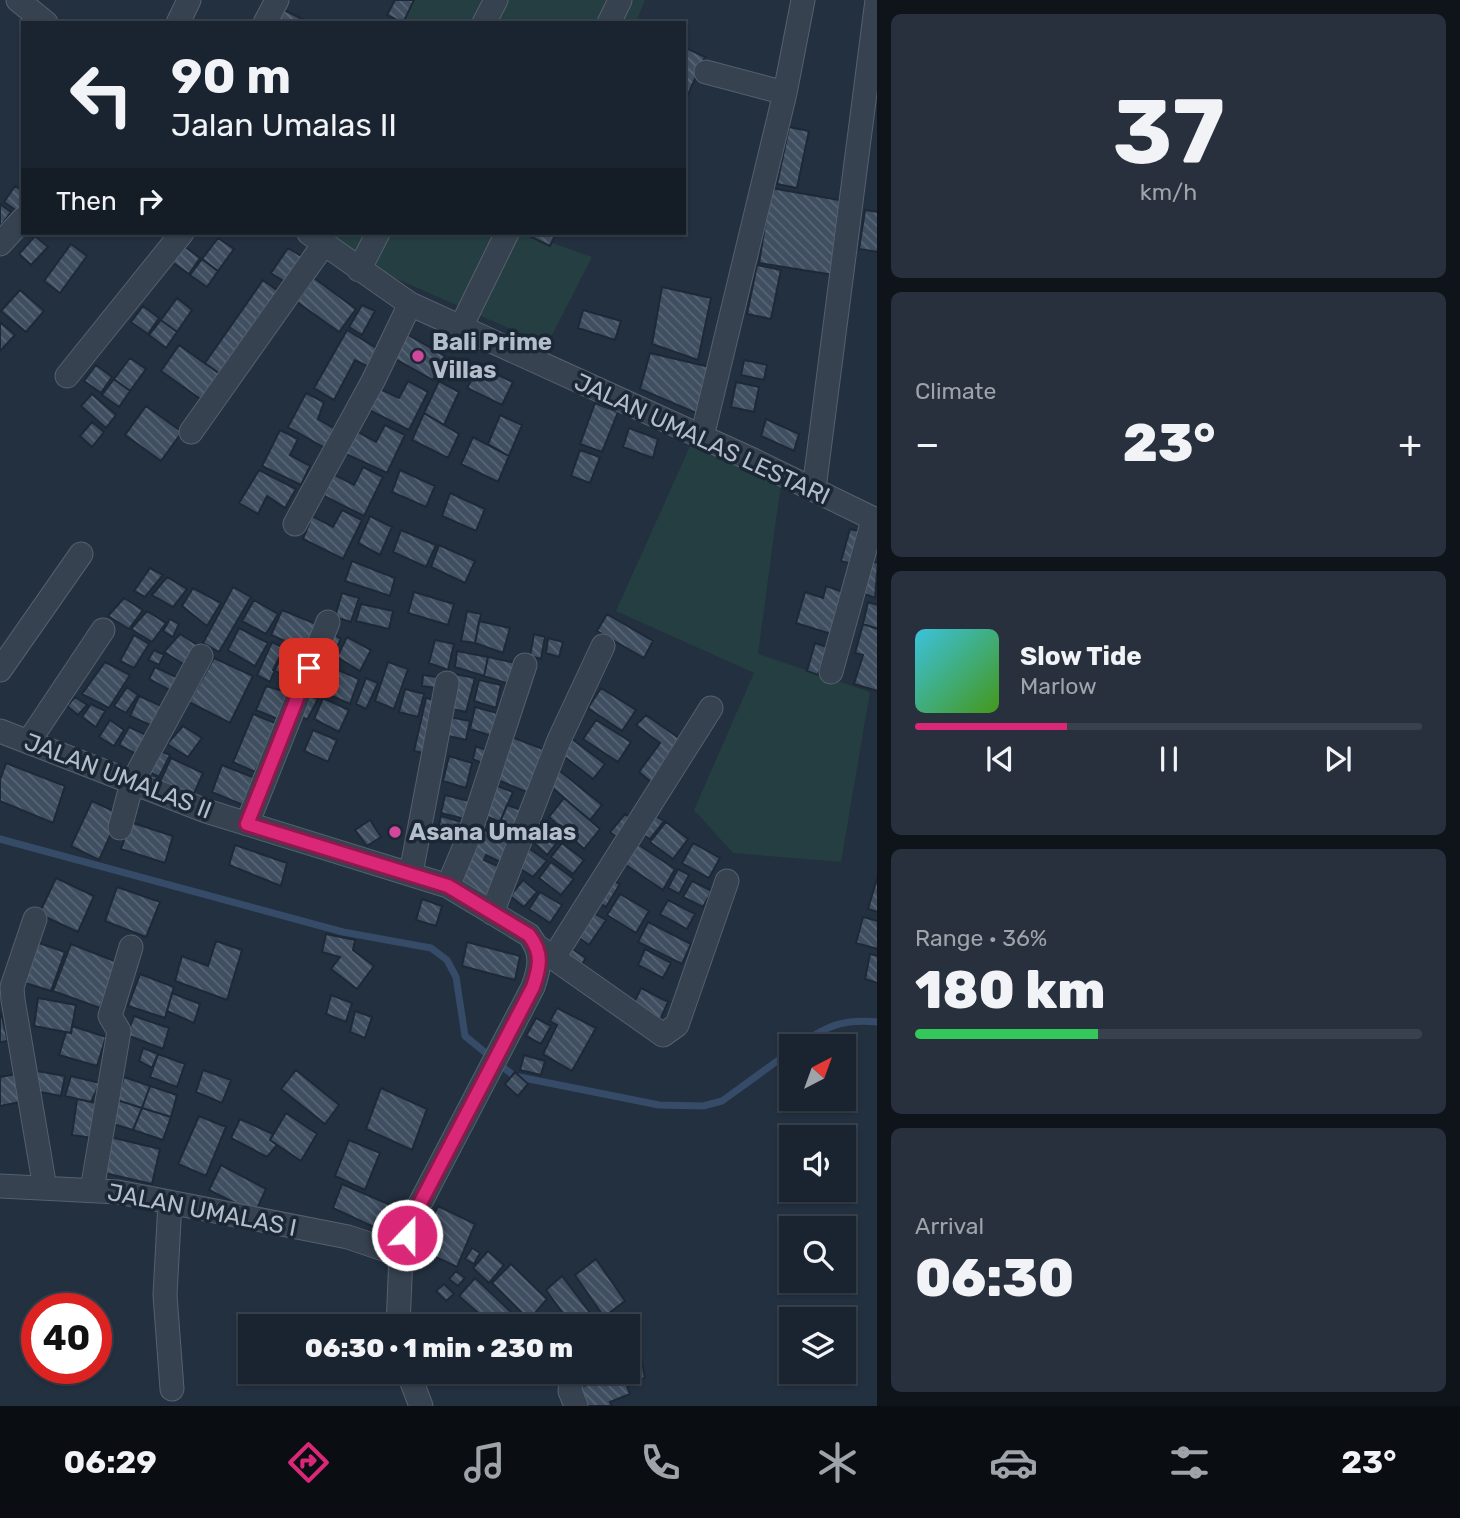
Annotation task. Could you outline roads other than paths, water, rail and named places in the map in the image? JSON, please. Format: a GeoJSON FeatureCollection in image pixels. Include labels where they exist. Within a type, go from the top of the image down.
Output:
{"type":"FeatureCollection","features":[{"type":"Feature","properties":{"kind":"street"},"geometry":{"type":"LineString","coordinates":[[179,21],[189,0]]}},
{"type":"Feature","properties":{"kind":"street"},"geometry":{"type":"LineString","coordinates":[[266,21],[277,0]]}},
{"type":"Feature","properties":{"kind":"street"},"geometry":{"type":"LineString","coordinates":[[485,21],[496,0]]}},
{"type":"Feature","properties":{"kind":"street"},"geometry":{"type":"LineString","coordinates":[[610,21],[620,0]]}},
{"type":"Feature","properties":{"kind":"street"},"geometry":{"type":"LineString","coordinates":[[702,437],[785,93],[803,0]]}},
{"type":"Feature","properties":{"kind":"street"},"geometry":{"type":"LineString","coordinates":[[814,489],[877,0]]}},
{"type":"Feature","properties":{"kind":"street"},"geometry":{"type":"LineString","coordinates":[[24,2],[44,21]]}},
{"type":"Feature","properties":{"kind":"street"},"geometry":{"type":"LineString","coordinates":[[706,72],[785,93]]}},
{"type":"Feature","properties":{"kind":"street"},"geometry":{"type":"LineString","coordinates":[[0,244],[21,221]]}},
{"type":"Feature","properties":{"kind":"street"},"geometry":{"type":"LineString","coordinates":[[67,376],[180,235]]}},
{"type":"Feature","properties":{"kind":"street"},"geometry":{"type":"LineString","coordinates":[[359,270],[377,235]]}},
{"type":"Feature","properties":{"kind":"street"},"geometry":{"type":"LineString","coordinates":[[461,327],[506,235]]}},
{"type":"Feature","properties":{"kind":"street"},"geometry":{"type":"LineString","coordinates":[[191,432],[317,238]]}},
{"type":"Feature","properties":{"kind":"street","name":"JALAN UMALAS LESTARI"},"geometry":{"type":"LineString","coordinates":[[317,238],[410,304],[814,489],[875,521]]}},
{"type":"Feature","properties":{"kind":"street"},"geometry":{"type":"LineString","coordinates":[[295,524],[373,381],[410,304]]}},
{"type":"Feature","properties":{"kind":"street"},"geometry":{"type":"LineString","coordinates":[[831,672],[875,521]]}},
{"type":"Feature","properties":{"kind":"street"},"geometry":{"type":"LineString","coordinates":[[0,670],[82,554]]}},
{"type":"Feature","properties":{"kind":"street"},"geometry":{"type":"LineString","coordinates":[[247,824],[328,622]]}},
{"type":"Feature","properties":{"kind":"street"},"geometry":{"type":"LineString","coordinates":[[29,741],[103,630]]}},
{"type":"Feature","properties":{"kind":"street"},"geometry":{"type":"LineString","coordinates":[[492,913],[559,740],[604,646]]}},
{"type":"Feature","properties":{"kind":"street"},"geometry":{"type":"LineString","coordinates":[[120,828],[132,783],[201,656]]}},
{"type":"Feature","properties":{"kind":"street"},"geometry":{"type":"LineString","coordinates":[[448,886],[469,836],[525,665]]}},
{"type":"Feature","properties":{"kind":"street"},"geometry":{"type":"LineString","coordinates":[[411,873],[447,683]]}},
{"type":"Feature","properties":{"kind":"street"},"geometry":{"type":"LineString","coordinates":[[399,1314],[401,1255],[414,1215],[533,987],[546,952],[711,708]]}},
{"type":"Feature","properties":{"kind":"street","name":"JALAN UMALAS II"},"geometry":{"type":"LineString","coordinates":[[0,731],[132,783],[247,824],[448,886],[529,935],[546,952],[663,1035],[671,1032],[677,1025],[727,881]]}},
{"type":"Feature","properties":{"kind":"street"},"geometry":{"type":"LineString","coordinates":[[35,919],[12,987],[12,1000],[45,1188]]}},
{"type":"Feature","properties":{"kind":"street"},"geometry":{"type":"LineString","coordinates":[[92,1189],[119,1031],[110,1016],[131,947]]}},
{"type":"Feature","properties":{"kind":"street","name":"JALAN UMALAS I"},"geometry":{"type":"LineString","coordinates":[[0,1186],[92,1189],[170,1202],[348,1237],[401,1255]]}},
{"type":"Feature","properties":{"kind":"street"},"geometry":{"type":"LineString","coordinates":[[170,1202],[165,1295],[172,1389]]}},
{"type":"Feature","properties":{"kind":"street"},"geometry":{"type":"LineString","coordinates":[[413,1384],[421,1406]]}},
{"type":"Feature","properties":{"kind":"street"},"geometry":{"type":"LineString","coordinates":[[571,1384],[570,1391],[576,1406]]}},
{"type":"Feature","properties":{"kind":"waterway"},"geometry":{"type":"LineString","coordinates":[[0,839],[343,932],[431,948],[447,960],[456,977],[465,1036],[514,1076],[659,1105],[703,1106],[722,1101],[779,1060]]}},
{"type":"Feature","properties":{"kind":"waterway"},"geometry":{"type":"LineString","coordinates":[[817,1034],[844,1023],[877,1022]]}},
{"type":"Feature","properties":{"kind":"place","name":"Bali Prime Villas"},"geometry":{"type":"Point","coordinates":[418,356]}},
{"type":"Feature","properties":{"kind":"place","name":"Asana Umalas"},"geometry":{"type":"Point","coordinates":[395,832]}}]}
